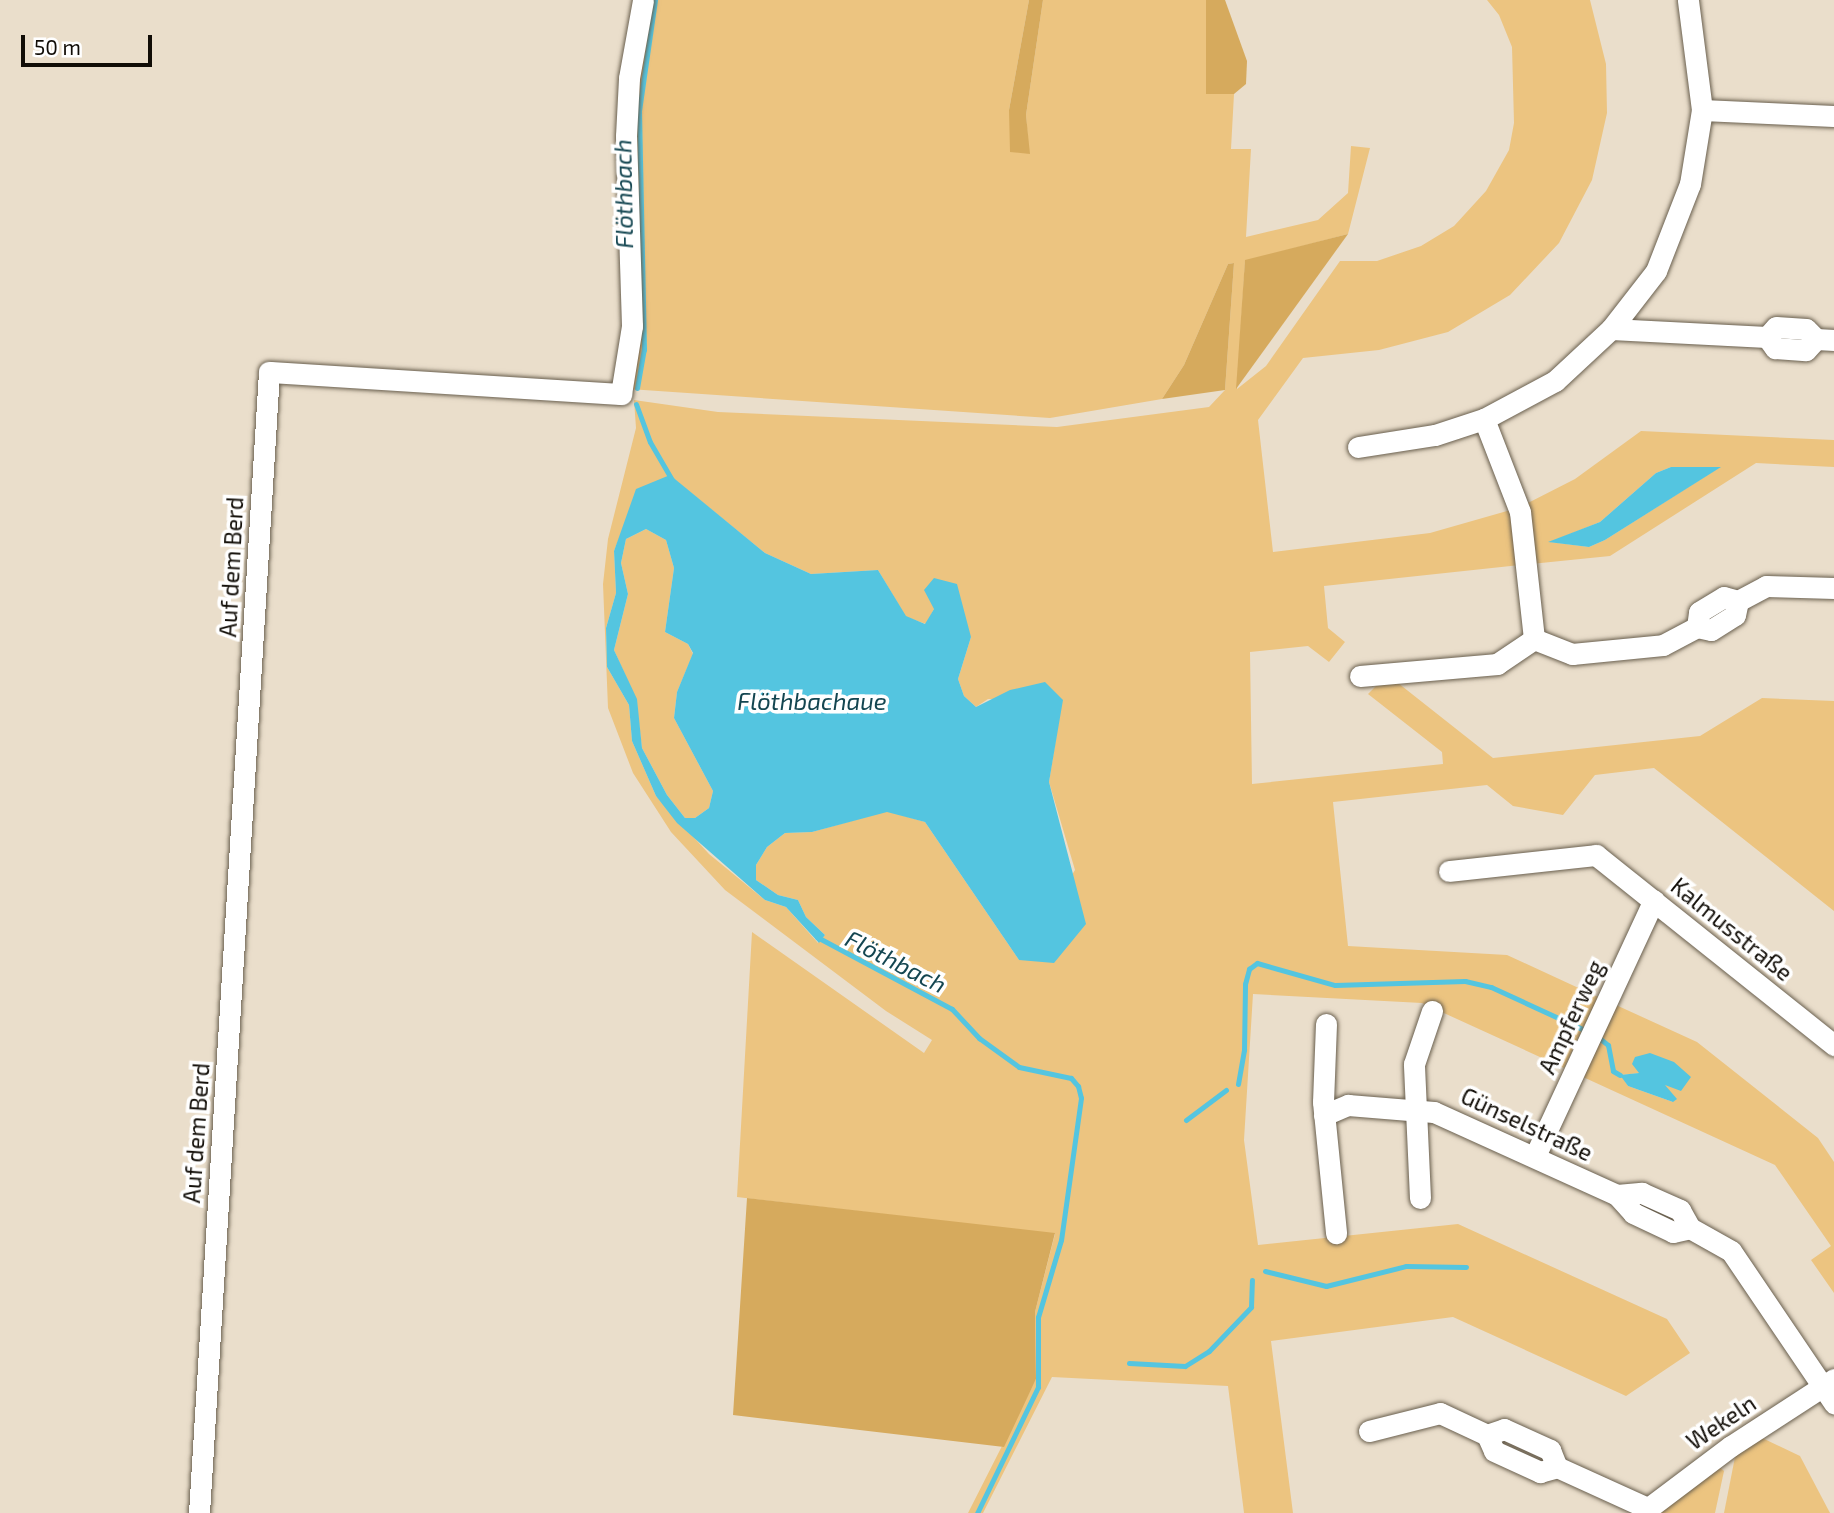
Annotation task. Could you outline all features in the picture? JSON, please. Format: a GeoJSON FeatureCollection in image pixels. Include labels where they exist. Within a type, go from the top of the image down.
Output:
{"type":"FeatureCollection","features":[{"type":"Feature","properties":{"kind":"street","name":"Auf dem Berd"},"geometry":{"type":"LineString","coordinates":[[199,1513],[269,372],[621,394],[632,326],[629,90],[643,0]]}},
{"type":"Feature","properties":{"kind":"street"},"geometry":{"type":"LineString","coordinates":[[1358,447],[1435,435],[1484,419],[1555,381],[1611,330],[1656,271],[1690,184],[1703,110],[1688,0]]}},
{"type":"Feature","properties":{"kind":"street"},"geometry":{"type":"LineString","coordinates":[[1703,110],[1834,116]]}},
{"type":"Feature","properties":{"kind":"street"},"geometry":{"type":"LineString","coordinates":[[1611,330],[1766,337],[1776,327],[1806,329],[1825,340]]}},
{"type":"Feature","properties":{"kind":"street"},"geometry":{"type":"LineString","coordinates":[[1484,419],[1520,512],[1534,639]]}},
{"type":"Feature","properties":{"kind":"street"},"geometry":{"type":"LineString","coordinates":[[1360,676],[1497,663],[1534,639],[1583,654],[1663,645],[1697,627],[1699,612],[1724,597],[1738,601],[1766,586],[1834,588]]}},
{"type":"Feature","properties":{"kind":"street","name":"Kalmusstraße"},"geometry":{"type":"LineString","coordinates":[[1449,871],[1596,855],[1834,1045]]}},
{"type":"Feature","properties":{"kind":"street","name":"Ampferweg"},"geometry":{"type":"LineString","coordinates":[[1535,1156],[1654,900]]}},
{"type":"Feature","properties":{"kind":"street"},"geometry":{"type":"LineString","coordinates":[[1420,1198],[1413,1108],[1415,1053],[1432,1011]]}},
{"type":"Feature","properties":{"kind":"street"},"geometry":{"type":"LineString","coordinates":[[1326,1024],[1324,1115],[1336,1233]]}},
{"type":"Feature","properties":{"kind":"street","name":"Günselstraße"},"geometry":{"type":"LineString","coordinates":[[1324,1115],[1348,1105],[1413,1108],[1450,1117],[1617,1195],[1633,1213],[1673,1232],[1690,1228],[1726,1245],[1830,1389]]}},
{"type":"Feature","properties":{"kind":"street","name":"Wekeln"},"geometry":{"type":"LineString","coordinates":[[1644,1510],[1830,1389]]}},
{"type":"Feature","properties":{"kind":"street"},"geometry":{"type":"LineString","coordinates":[[1369,1431],[1440,1413],[1487,1435],[1494,1451],[1540,1472],[1557,1467],[1644,1510]]}},
{"type":"Feature","properties":{"kind":"shaded area"},"geometry":{"type":"Polygon","coordinates":[[[648,0],[1029,0],[1009,110],[1029,154],[1026,115],[1043,0],[1206,0],[1206,93],[1234,94],[1231,149],[1251,149],[1246,237],[1318,220],[1348,193],[1351,146],[1370,148],[1348,234],[1245,261],[1237,389],[1266,366],[1340,261],[1377,261],[1421,246],[1454,226],[1486,191],[1509,150],[1514,123],[1512,47],[1499,15],[1487,0],[1590,0],[1606,64],[1607,113],[1592,180],[1559,243],[1510,295],[1448,332],[1379,350],[1303,358],[1258,420],[1273,552],[1430,533],[1514,509],[1520,565],[1324,586],[1328,628],[1345,642],[1329,662],[1308,646],[1250,652],[1252,784],[1443,764],[1442,752],[1368,694],[1376,686],[1398,683],[1493,758],[1700,736],[1762,698],[1834,701],[1834,911],[1654,768],[1595,775],[1563,815],[1513,806],[1487,785],[1333,802],[1348,946],[1507,955],[1598,997],[1564,1068],[1422,1003],[1253,994],[1244,1140],[1258,1245],[1458,1224],[1667,1319],[1690,1353],[1626,1396],[1453,1317],[1271,1341],[1293,1513],[1244,1513],[1228,1386],[1052,1377],[983,1513],[968,1513],[1036,1379],[1035,1312],[1055,1234],[737,1197],[752,932],[924,1053],[932,1040],[886,1011],[725,890],[671,832],[633,773],[608,708],[603,584],[608,539],[636,428],[634,400],[718,412],[1057,427],[1209,407],[1225,390],[1234,263],[1228,264],[1184,365],[1162,399],[1050,418],[629,389],[631,115],[648,0]],[[669,475],[626,521],[614,551],[616,593],[606,628],[607,667],[629,705],[632,741],[656,796],[709,854],[765,900],[786,907],[818,943],[825,935],[806,917],[798,900],[778,895],[756,880],[756,865],[767,847],[785,833],[812,832],[887,811],[925,822],[1019,960],[1075,870],[1049,782],[1062,700],[988,699],[976,707],[964,696],[958,679],[971,637],[934,609],[926,624],[906,617],[878,570],[811,574],[765,553],[669,475]]]}},
{"type":"Feature","properties":{"kind":"shaded area"},"geometry":{"type":"Polygon","coordinates":[[[1029,0],[1043,0],[1026,115],[1030,154],[1010,152],[1009,110],[1029,0]]]}},
{"type":"Feature","properties":{"kind":"shaded area"},"geometry":{"type":"Polygon","coordinates":[[[1206,0],[1225,0],[1247,61],[1246,84],[1234,94],[1206,94],[1206,0]]]}},
{"type":"Feature","properties":{"kind":"shaded area"},"geometry":{"type":"Polygon","coordinates":[[[1348,234],[1236,389],[1245,260],[1348,234]]]}},
{"type":"Feature","properties":{"kind":"shaded area"},"geometry":{"type":"Polygon","coordinates":[[[1234,263],[1225,390],[1162,399],[1184,365],[1228,264],[1234,263]]]}},
{"type":"Feature","properties":{"kind":"shaded area"},"geometry":{"type":"Polygon","coordinates":[[[1641,431],[1834,440],[1834,467],[1756,463],[1610,556],[1531,564],[1524,505],[1575,479],[1641,431]],[[1671,467],[1656,473],[1600,522],[1550,542],[1589,547],[1605,540],[1720,467],[1671,467]]]}},
{"type":"Feature","properties":{"kind":"shaded area"},"geometry":{"type":"Polygon","coordinates":[[[646,529],[666,540],[674,568],[665,632],[688,644],[693,654],[677,692],[674,718],[713,791],[709,808],[695,818],[685,818],[667,795],[642,748],[636,699],[614,650],[628,594],[621,563],[626,539],[646,529]]]}},
{"type":"Feature","properties":{"kind":"shaded area"},"geometry":{"type":"Polygon","coordinates":[[[1616,1005],[1697,1042],[1818,1138],[1834,1162],[1834,1293],[1811,1260],[1831,1246],[1775,1165],[1583,1077],[1616,1005]],[[1640,1073],[1621,1075],[1628,1086],[1673,1102],[1640,1073]]]}},
{"type":"Feature","properties":{"kind":"shaded area"},"geometry":{"type":"Polygon","coordinates":[[[747,1198],[1055,1233],[1035,1312],[1036,1379],[1004,1447],[733,1415],[747,1198]]]}},
{"type":"Feature","properties":{"kind":"shaded area"},"geometry":{"type":"Polygon","coordinates":[[[1760,1437],[1800,1456],[1830,1513],[1724,1513],[1736,1452],[1760,1437]]]}},
{"type":"Feature","properties":{"kind":"shaded area"},"geometry":{"type":"Polygon","coordinates":[[[1716,1464],[1724,1471],[1715,1513],[1650,1513],[1716,1464]]]}},
{"type":"Feature","properties":{"kind":"water"},"geometry":{"type":"Polygon","coordinates":[[[1671,467],[1721,467],[1605,540],[1589,547],[1548,542],[1600,522],[1656,473],[1671,467]]]}},
{"type":"Feature","properties":{"kind":"water","name":"Flöthbachaue"},"geometry":{"type":"Polygon","coordinates":[[[670,475],[765,553],[811,574],[878,570],[906,616],[925,624],[934,609],[924,590],[934,578],[957,584],[971,637],[958,679],[964,696],[976,707],[1010,690],[1045,682],[1063,700],[1049,782],[1086,924],[1054,963],[1019,960],[925,822],[887,812],[812,832],[785,833],[767,847],[756,865],[756,880],[778,895],[798,900],[806,917],[825,935],[819,943],[786,907],[765,900],[677,823],[656,796],[632,741],[629,705],[607,667],[606,628],[616,593],[614,551],[636,489],[670,475]],[[646,529],[626,539],[621,563],[628,594],[614,650],[637,699],[642,748],[667,795],[685,818],[695,818],[709,808],[713,791],[674,718],[677,692],[693,653],[688,644],[665,632],[674,568],[666,540],[646,529]]]}},
{"type":"Feature","properties":{"kind":"water"},"geometry":{"type":"Polygon","coordinates":[[[1650,1053],[1674,1062],[1691,1077],[1681,1091],[1665,1085],[1677,1099],[1673,1102],[1628,1086],[1620,1075],[1639,1073],[1632,1064],[1635,1057],[1650,1053]]]}},
{"type":"Feature","properties":{"kind":"waterway","name":"Flöthbach"},"geometry":{"type":"LineString","coordinates":[[637,388],[644,350],[639,111],[655,0]]}},
{"type":"Feature","properties":{"kind":"waterway","name":"Flöthbach"},"geometry":{"type":"LineString","coordinates":[[636,404],[650,442],[672,480]]}},
{"type":"Feature","properties":{"kind":"waterway","name":"Flöthbach"},"geometry":{"type":"LineString","coordinates":[[817,937],[952,1009],[979,1038],[1019,1067],[1071,1078],[1078,1086],[1081,1098],[1061,1240],[1038,1317],[1038,1387],[977,1513]]}},
{"type":"Feature","properties":{"kind":"waterway"},"geometry":{"type":"LineString","coordinates":[[1238,1084],[1244,1050],[1245,984],[1249,969],[1257,963],[1335,985],[1465,981],[1491,987],[1589,1032]]}},
{"type":"Feature","properties":{"kind":"waterway"},"geometry":{"type":"LineString","coordinates":[[1598,1037],[1608,1045],[1613,1071],[1620,1075]]}},
{"type":"Feature","properties":{"kind":"waterway"},"geometry":{"type":"LineString","coordinates":[[1186,1120],[1226,1090]]}},
{"type":"Feature","properties":{"kind":"waterway"},"geometry":{"type":"LineString","coordinates":[[1265,1271],[1326,1286],[1406,1266],[1466,1267]]}},
{"type":"Feature","properties":{"kind":"waterway"},"geometry":{"type":"LineString","coordinates":[[1129,1363],[1185,1366],[1209,1351],[1251,1307],[1252,1280]]}}]}
